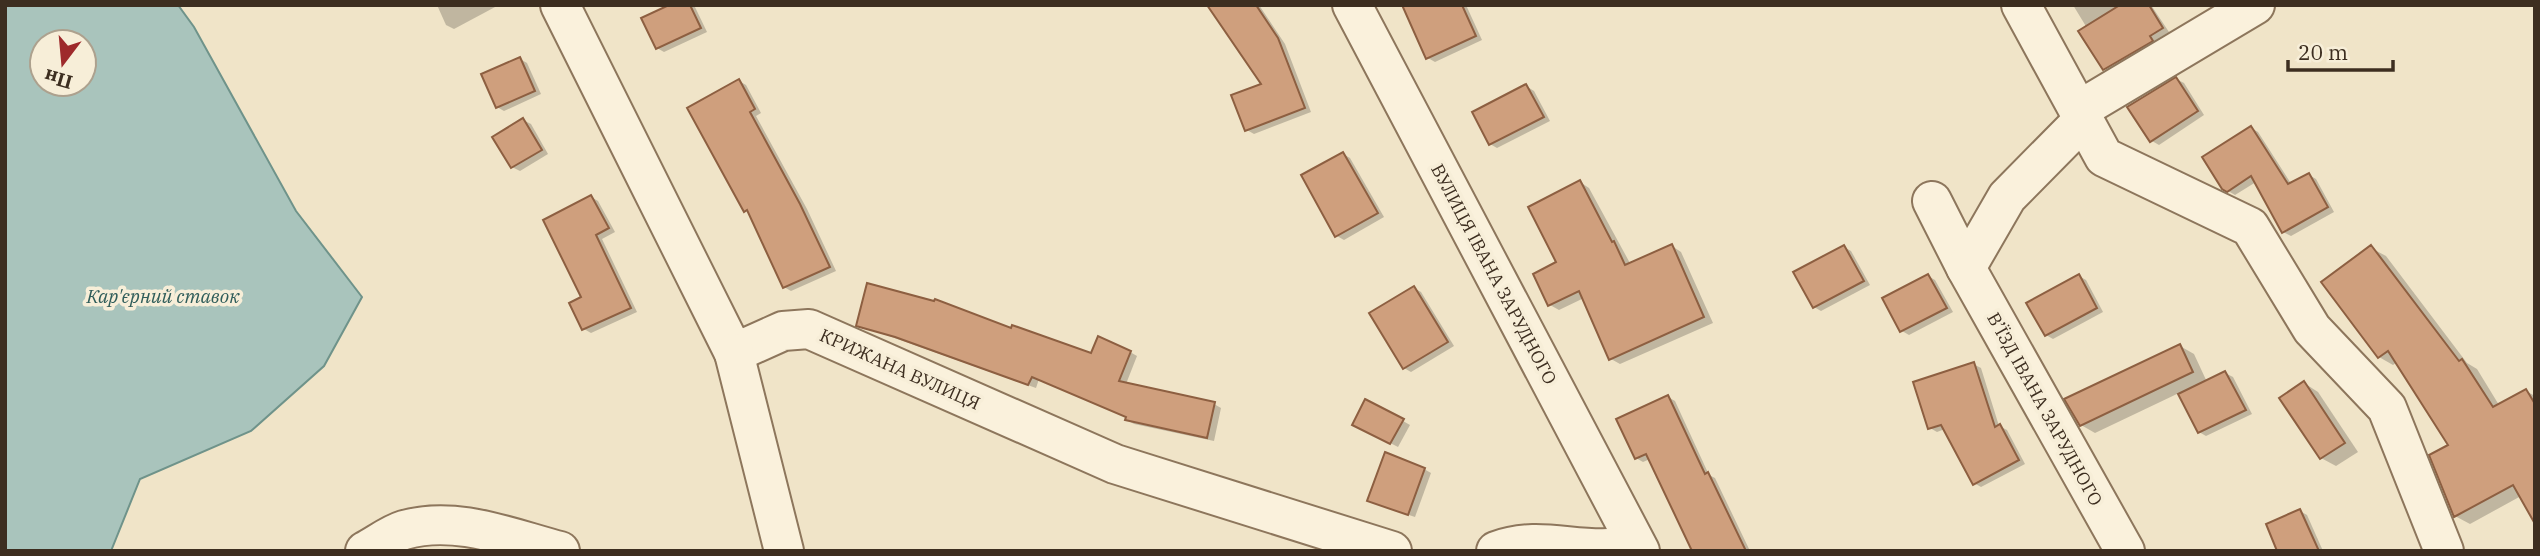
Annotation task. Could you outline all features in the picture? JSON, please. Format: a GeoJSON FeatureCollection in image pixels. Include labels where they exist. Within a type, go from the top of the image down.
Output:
{"type":"FeatureCollection","features":[{"type":"Feature","properties":{"kind":"street"},"geometry":{"type":"LineString","coordinates":[[561,5],[734,353],[784,551]]}},
{"type":"Feature","properties":{"kind":"street","name":"ВУЛИЦЯ ІВАНА ЗАРУДНОГО"},"geometry":{"type":"LineString","coordinates":[[1352,5],[1638,547]]}},
{"type":"Feature","properties":{"kind":"street"},"geometry":{"type":"LineString","coordinates":[[2021,5],[2104,157],[2250,227],[2312,328],[2387,408],[2444,551]]}},
{"type":"Feature","properties":{"kind":"street"},"geometry":{"type":"LineString","coordinates":[[1966,268],[2007,197],[2081,115],[2255,5]]}},
{"type":"Feature","properties":{"kind":"street","name":"В’ЇЗД ІВАНА ЗАРУДНОГО"},"geometry":{"type":"LineString","coordinates":[[1932,201],[1966,268],[2125,551]]}},
{"type":"Feature","properties":{"kind":"street","name":"КРИЖАНА ВУЛИЦЯ"},"geometry":{"type":"LineString","coordinates":[[734,353],[783,331],[809,328],[1115,464],[1392,551]]}},
{"type":"Feature","properties":{"kind":"street"},"geometry":{"type":"LineString","coordinates":[[365,551],[401,531],[440,525],[468,527],[560,551]]}},
{"type":"Feature","properties":{"kind":"street"},"geometry":{"type":"LineString","coordinates":[[1496,551],[1509,546],[1542,542],[1610,549],[1638,547]]}},
{"type":"Feature","properties":{"kind":"water","name":"Кар'єрний ставок"},"geometry":{"type":"Polygon","coordinates":[[[5,5],[178,5],[194,27],[296,211],[362,297],[324,366],[251,431],[140,479],[111,551],[5,551],[5,5]]]}},
{"type":"Feature","properties":{"kind":"building"},"geometry":{"type":"Polygon","coordinates":[[[669,5],[690,5],[701,28],[656,49],[641,18],[669,5]]]}},
{"type":"Feature","properties":{"kind":"building"},"geometry":{"type":"Polygon","coordinates":[[[1207,5],[1256,5],[1278,38],[1305,108],[1245,131],[1231,95],[1261,84],[1207,5]]]}},
{"type":"Feature","properties":{"kind":"building"},"geometry":{"type":"Polygon","coordinates":[[[1402,5],[1462,5],[1476,36],[1426,59],[1402,5]]]}},
{"type":"Feature","properties":{"kind":"building"},"geometry":{"type":"Polygon","coordinates":[[[2120,5],[2149,5],[2163,28],[2150,36],[2153,41],[2103,70],[2078,31],[2120,5]]]}},
{"type":"Feature","properties":{"kind":"building"},"geometry":{"type":"Polygon","coordinates":[[[520,57],[535,91],[496,108],[481,74],[520,57]]]}},
{"type":"Feature","properties":{"kind":"building"},"geometry":{"type":"Polygon","coordinates":[[[2176,77],[2198,111],[2150,142],[2127,107],[2176,77]]]}},
{"type":"Feature","properties":{"kind":"building"},"geometry":{"type":"Polygon","coordinates":[[[739,79],[755,109],[750,112],[800,204],[830,267],[783,288],[747,210],[744,212],[687,108],[739,79]]]}},
{"type":"Feature","properties":{"kind":"building"},"geometry":{"type":"Polygon","coordinates":[[[1526,84],[1544,117],[1489,145],[1472,112],[1526,84]]]}},
{"type":"Feature","properties":{"kind":"building"},"geometry":{"type":"Polygon","coordinates":[[[523,118],[542,150],[511,168],[492,137],[523,118]]]}},
{"type":"Feature","properties":{"kind":"building"},"geometry":{"type":"Polygon","coordinates":[[[2251,126],[2288,184],[2309,173],[2328,207],[2282,233],[2251,176],[2227,192],[2222,189],[2202,157],[2251,126]]]}},
{"type":"Feature","properties":{"kind":"building"},"geometry":{"type":"Polygon","coordinates":[[[1343,152],[1378,213],[1335,237],[1301,175],[1343,152]]]}},
{"type":"Feature","properties":{"kind":"building"},"geometry":{"type":"Polygon","coordinates":[[[1580,180],[1625,265],[1672,244],[1704,317],[1609,360],[1579,291],[1548,306],[1533,274],[1556,262],[1528,207],[1580,180]]]}},
{"type":"Feature","properties":{"kind":"building"},"geometry":{"type":"Polygon","coordinates":[[[591,195],[609,228],[596,235],[631,308],[582,330],[569,303],[581,297],[543,220],[591,195]]]}},
{"type":"Feature","properties":{"kind":"building"},"geometry":{"type":"Polygon","coordinates":[[[1844,245],[1864,281],[1813,308],[1793,272],[1844,245]]]}},
{"type":"Feature","properties":{"kind":"building"},"geometry":{"type":"Polygon","coordinates":[[[2371,245],[2459,361],[2462,359],[2493,407],[2526,389],[2535,404],[2535,524],[2513,485],[2454,517],[2429,455],[2448,445],[2388,351],[2378,358],[2321,282],[2371,245]]]}},
{"type":"Feature","properties":{"kind":"building"},"geometry":{"type":"Polygon","coordinates":[[[1928,274],[1947,308],[1900,332],[1882,298],[1928,274]]]}},
{"type":"Feature","properties":{"kind":"building"},"geometry":{"type":"Polygon","coordinates":[[[2079,274],[2097,308],[2045,336],[2026,303],[2079,274]]]}},
{"type":"Feature","properties":{"kind":"building"},"geometry":{"type":"Polygon","coordinates":[[[867,283],[934,301],[935,299],[1011,328],[1012,325],[1091,353],[1098,336],[1131,351],[1119,381],[1215,402],[1207,438],[1125,420],[1126,417],[1032,377],[1028,385],[895,337],[856,326],[867,283]]]}},
{"type":"Feature","properties":{"kind":"building"},"geometry":{"type":"Polygon","coordinates":[[[1414,286],[1448,342],[1403,369],[1369,313],[1414,286]]]}},
{"type":"Feature","properties":{"kind":"building"},"geometry":{"type":"Polygon","coordinates":[[[2180,344],[2193,372],[2080,426],[2064,399],[2180,344]]]}},
{"type":"Feature","properties":{"kind":"building"},"geometry":{"type":"Polygon","coordinates":[[[1974,362],[1995,427],[2000,424],[2019,460],[1973,485],[1941,425],[1928,429],[1913,382],[1974,362]]]}},
{"type":"Feature","properties":{"kind":"building"},"geometry":{"type":"Polygon","coordinates":[[[2225,371],[2246,410],[2198,433],[2178,394],[2225,371]]]}},
{"type":"Feature","properties":{"kind":"building"},"geometry":{"type":"Polygon","coordinates":[[[2304,381],[2345,443],[2320,459],[2279,398],[2304,381]]]}},
{"type":"Feature","properties":{"kind":"building"},"geometry":{"type":"Polygon","coordinates":[[[1668,395],[1705,474],[1708,472],[1746,551],[1692,551],[1646,454],[1635,459],[1616,419],[1668,395]]]}},
{"type":"Feature","properties":{"kind":"building"},"geometry":{"type":"Polygon","coordinates":[[[1365,399],[1404,419],[1390,444],[1352,425],[1365,399]]]}},
{"type":"Feature","properties":{"kind":"building"},"geometry":{"type":"Polygon","coordinates":[[[1385,452],[1425,468],[1408,515],[1367,501],[1385,452]]]}},
{"type":"Feature","properties":{"kind":"building"},"geometry":{"type":"Polygon","coordinates":[[[2300,509],[2319,551],[2277,551],[2266,524],[2300,509]]]}}]}
